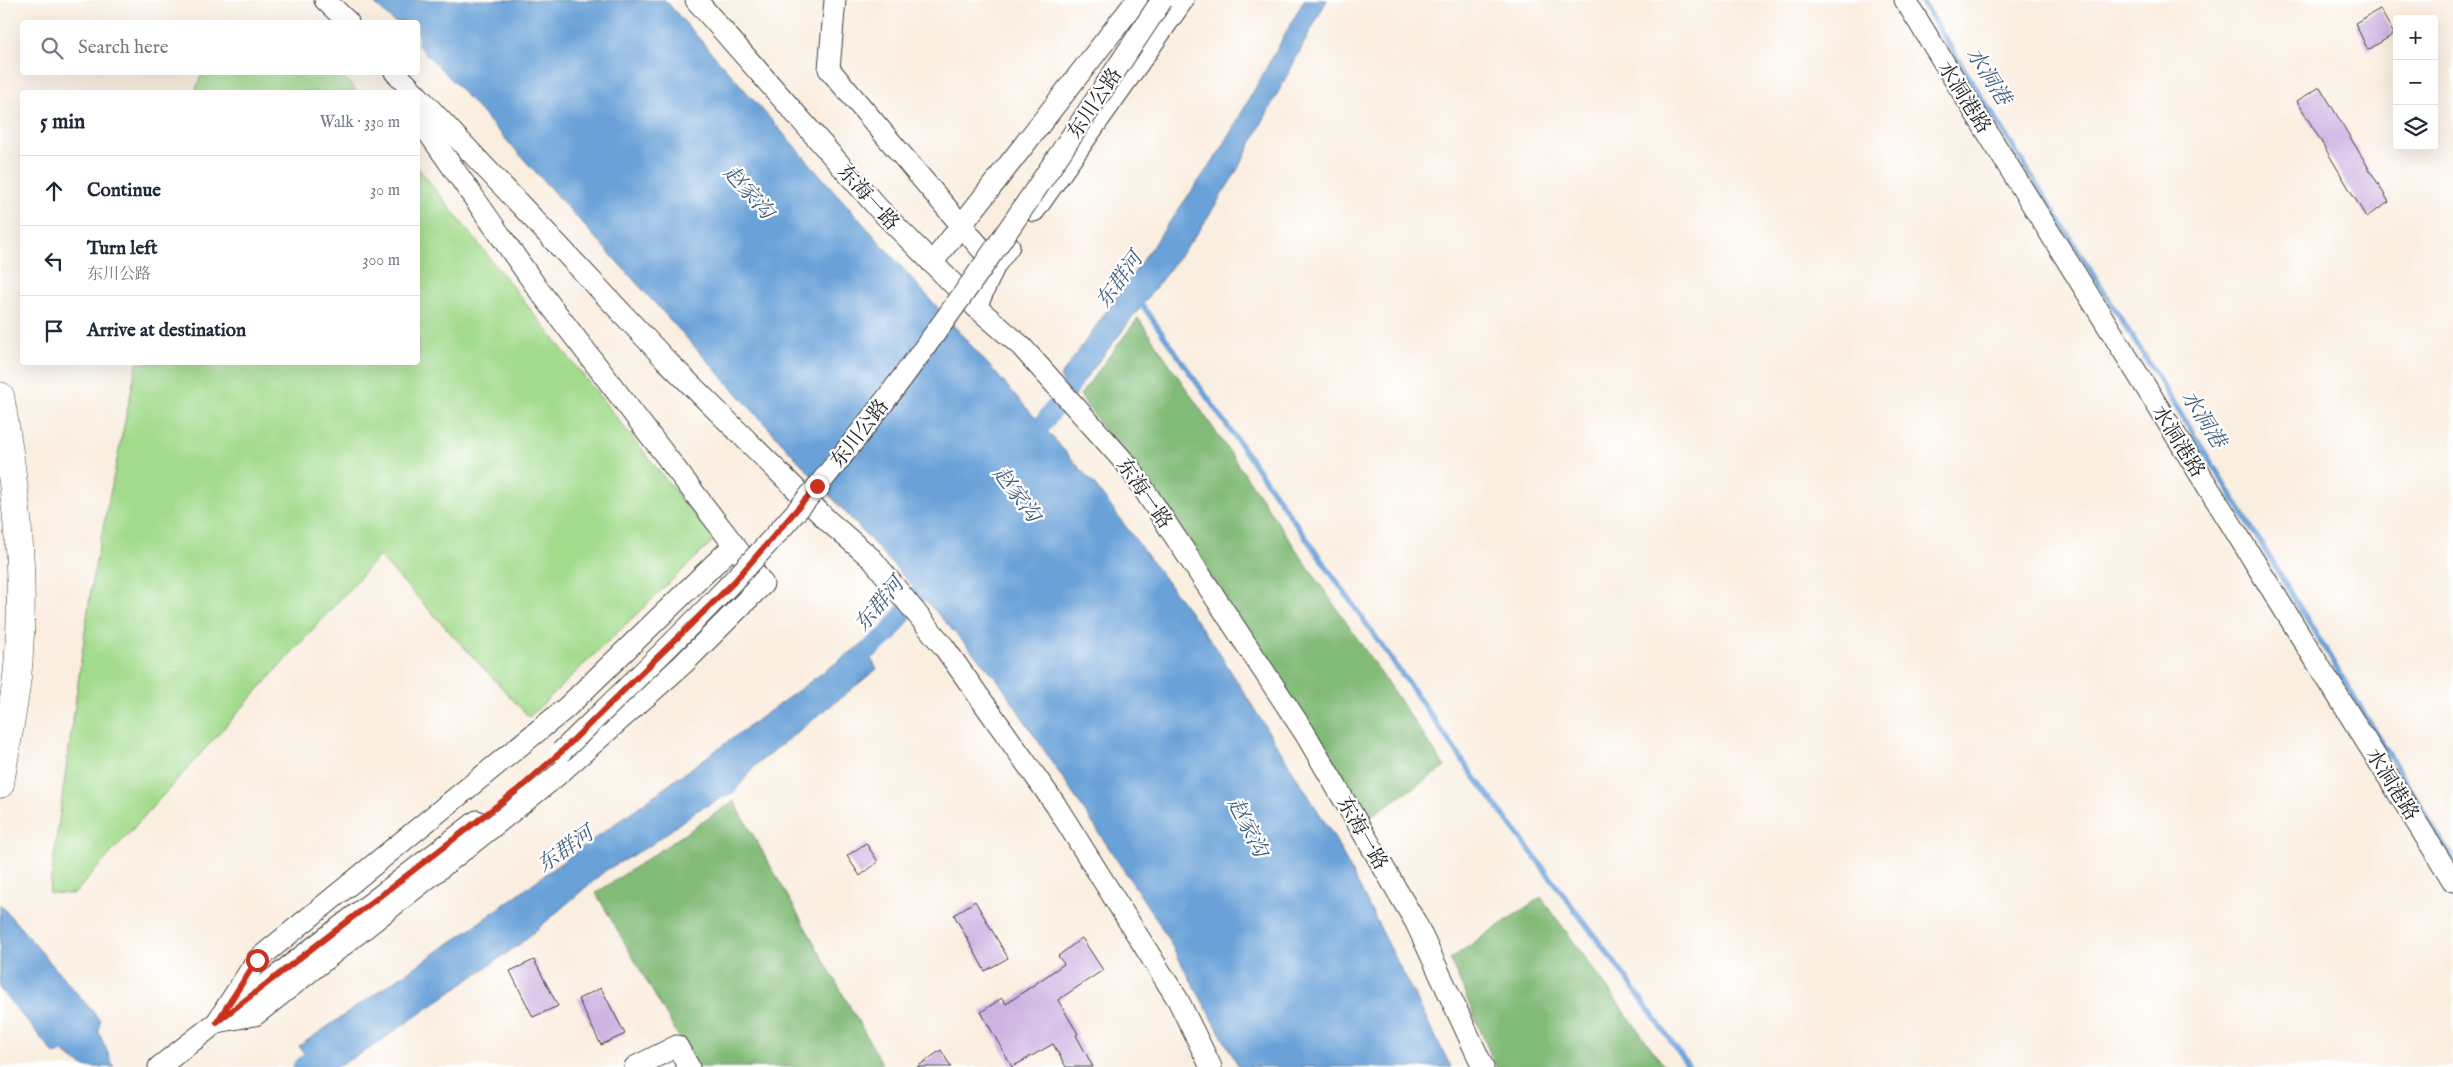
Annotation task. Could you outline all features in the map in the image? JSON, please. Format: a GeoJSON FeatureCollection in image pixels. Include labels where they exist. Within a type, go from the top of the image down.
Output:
{"type":"FeatureCollection","features":[{"type":"Feature","properties":{"kind":"highway"},"geometry":{"type":"LineString","coordinates":[[0,396],[12,466],[20,542],[20,654],[0,784]]}},
{"type":"Feature","properties":{"kind":"street"},"geometry":{"type":"LineString","coordinates":[[325,0],[346,20]]}},
{"type":"Feature","properties":{"kind":"street","name":"东海一路"},"geometry":{"type":"LineString","coordinates":[[696,0],[878,208],[976,307],[1022,346],[1129,467],[1306,735],[1416,923],[1483,1067]]}},
{"type":"Feature","properties":{"kind":"street"},"geometry":{"type":"LineString","coordinates":[[835,0],[829,69],[995,265]]}},
{"type":"Feature","properties":{"kind":"street"},"geometry":{"type":"LineString","coordinates":[[932,263],[1137,0]]}},
{"type":"Feature","properties":{"kind":"street","name":"东川公路"},"geometry":{"type":"LineString","coordinates":[[159,1067],[525,784],[561,752],[734,582],[817,486],[922,352],[1162,0]]}},
{"type":"Feature","properties":{"kind":"street"},"geometry":{"type":"LineString","coordinates":[[976,307],[995,265],[1183,0]]}},
{"type":"Feature","properties":{"kind":"street","name":"水洞港路"},"geometry":{"type":"LineString","coordinates":[[1905,0],[2453,882]]}},
{"type":"Feature","properties":{"kind":"street"},"geometry":{"type":"LineString","coordinates":[[387,75],[398,90]]}},
{"type":"Feature","properties":{"kind":"street"},"geometry":{"type":"LineString","coordinates":[[398,75],[412,90]]}},
{"type":"Feature","properties":{"kind":"street"},"geometry":{"type":"LineString","coordinates":[[420,98],[666,360],[828,521],[872,559],[944,647],[1055,804],[1178,1000],[1211,1067]]}},
{"type":"Feature","properties":{"kind":"street"},"geometry":{"type":"LineString","coordinates":[[217,1022],[255,1015],[545,786],[682,665],[763,584],[538,288],[420,121]]}},
{"type":"Feature","properties":{"kind":"street"},"geometry":{"type":"LineString","coordinates":[[217,1022],[257,960],[566,708],[734,546]]}},
{"type":"Feature","properties":{"kind":"street"},"geometry":{"type":"LineString","coordinates":[[635,1067],[677,1046],[689,1067]]}},
{"type":"Feature","properties":{"kind":"green space"},"geometry":{"type":"Polygon","coordinates":[[[201,75],[343,75],[355,90],[196,90],[201,75]]]}},
{"type":"Feature","properties":{"kind":"green space"},"geometry":{"type":"Polygon","coordinates":[[[420,171],[714,540],[529,717],[379,556],[74,894],[49,893],[92,581],[137,365],[420,365],[420,171]]]}},
{"type":"Feature","properties":{"kind":"green space"},"geometry":{"type":"Polygon","coordinates":[[[1138,318],[1445,767],[1366,819],[1080,395],[1138,318]]]}},
{"type":"Feature","properties":{"kind":"green space"},"geometry":{"type":"Polygon","coordinates":[[[734,801],[884,1067],[696,1067],[596,893],[734,801]]]}},
{"type":"Feature","properties":{"kind":"green space"},"geometry":{"type":"Polygon","coordinates":[[[1541,897],[1665,1067],[1496,1067],[1450,959],[1541,897]]]}},
{"type":"Feature","properties":{"kind":"water","name":"赵家沟"},"geometry":{"type":"Polygon","coordinates":[[[371,0],[665,0],[1094,484],[1215,646],[1333,835],[1451,1067],[1239,1067],[1160,925],[997,679],[449,77],[420,48],[420,20],[392,20],[371,0]]]}},
{"type":"Feature","properties":{"kind":"water"},"geometry":{"type":"Polygon","coordinates":[[[1304,0],[1327,0],[1235,174],[1199,231],[1073,395],[1060,377],[1222,148],[1304,0]]]}},
{"type":"Feature","properties":{"kind":"water"},"geometry":{"type":"Polygon","coordinates":[[[862,644],[877,669],[756,765],[734,792],[696,811],[651,845],[606,870],[520,944],[369,1049],[336,1067],[313,1067],[299,1046],[466,932],[862,644]]]}},
{"type":"Feature","properties":{"kind":"water"},"geometry":{"type":"Polygon","coordinates":[[[0,904],[100,1020],[99,1033],[114,1067],[85,1067],[62,1052],[55,1055],[0,989],[0,904]]]}},
{"type":"Feature","properties":{"kind":"building"},"geometry":{"type":"Polygon","coordinates":[[[2380,9],[2393,35],[2368,50],[2355,23],[2380,9]]]}},
{"type":"Feature","properties":{"kind":"building"},"geometry":{"type":"Polygon","coordinates":[[[2320,87],[2389,202],[2366,217],[2297,101],[2320,87]]]}},
{"type":"Feature","properties":{"kind":"building"},"geometry":{"type":"Polygon","coordinates":[[[866,843],[878,862],[860,876],[847,856],[866,843]]]}},
{"type":"Feature","properties":{"kind":"building"},"geometry":{"type":"Polygon","coordinates":[[[975,901],[1008,958],[985,971],[954,915],[975,901]]]}},
{"type":"Feature","properties":{"kind":"building"},"geometry":{"type":"Polygon","coordinates":[[[1082,938],[1103,970],[1058,1000],[1078,1034],[1076,1035],[1093,1067],[1066,1067],[1053,1044],[1012,1067],[981,1012],[1002,998],[1006,1004],[1064,964],[1058,956],[1082,938]]]}},
{"type":"Feature","properties":{"kind":"building"},"geometry":{"type":"Polygon","coordinates":[[[534,960],[558,1006],[533,1017],[510,971],[534,960]]]}},
{"type":"Feature","properties":{"kind":"building"},"geometry":{"type":"Polygon","coordinates":[[[601,988],[625,1034],[601,1045],[578,999],[601,988]]]}},
{"type":"Feature","properties":{"kind":"building"},"geometry":{"type":"Polygon","coordinates":[[[941,1050],[951,1067],[917,1067],[941,1050]]]}},
{"type":"Feature","properties":{"kind":"waterway","name":"水洞港"},"geometry":{"type":"LineString","coordinates":[[1921,0],[2234,499],[2453,860]]}},
{"type":"Feature","properties":{"kind":"waterway"},"geometry":{"type":"LineString","coordinates":[[1138,299],[1470,771],[1630,983],[1689,1067]]}},
{"type":"Feature","properties":{"kind":"waterway","name":"东群河"},"geometry":{"type":"LineString","coordinates":[[1027,445],[1073,383]]}},
{"type":"Feature","properties":{"kind":"waterway","name":"东群河"},"geometry":{"type":"LineString","coordinates":[[847,668],[888,634],[934,572]]}},
{"type":"Feature","properties":{"kind":"waterway","name":"东群河"},"geometry":{"type":"LineString","coordinates":[[302,1067],[328,1046]]}},
{"type":"Feature","properties":{"kind":"route"},"geometry":{"type":"LineString","coordinates":[[257,960],[217,1022],[525,784],[561,752],[734,582],[817,486]]}}]}
